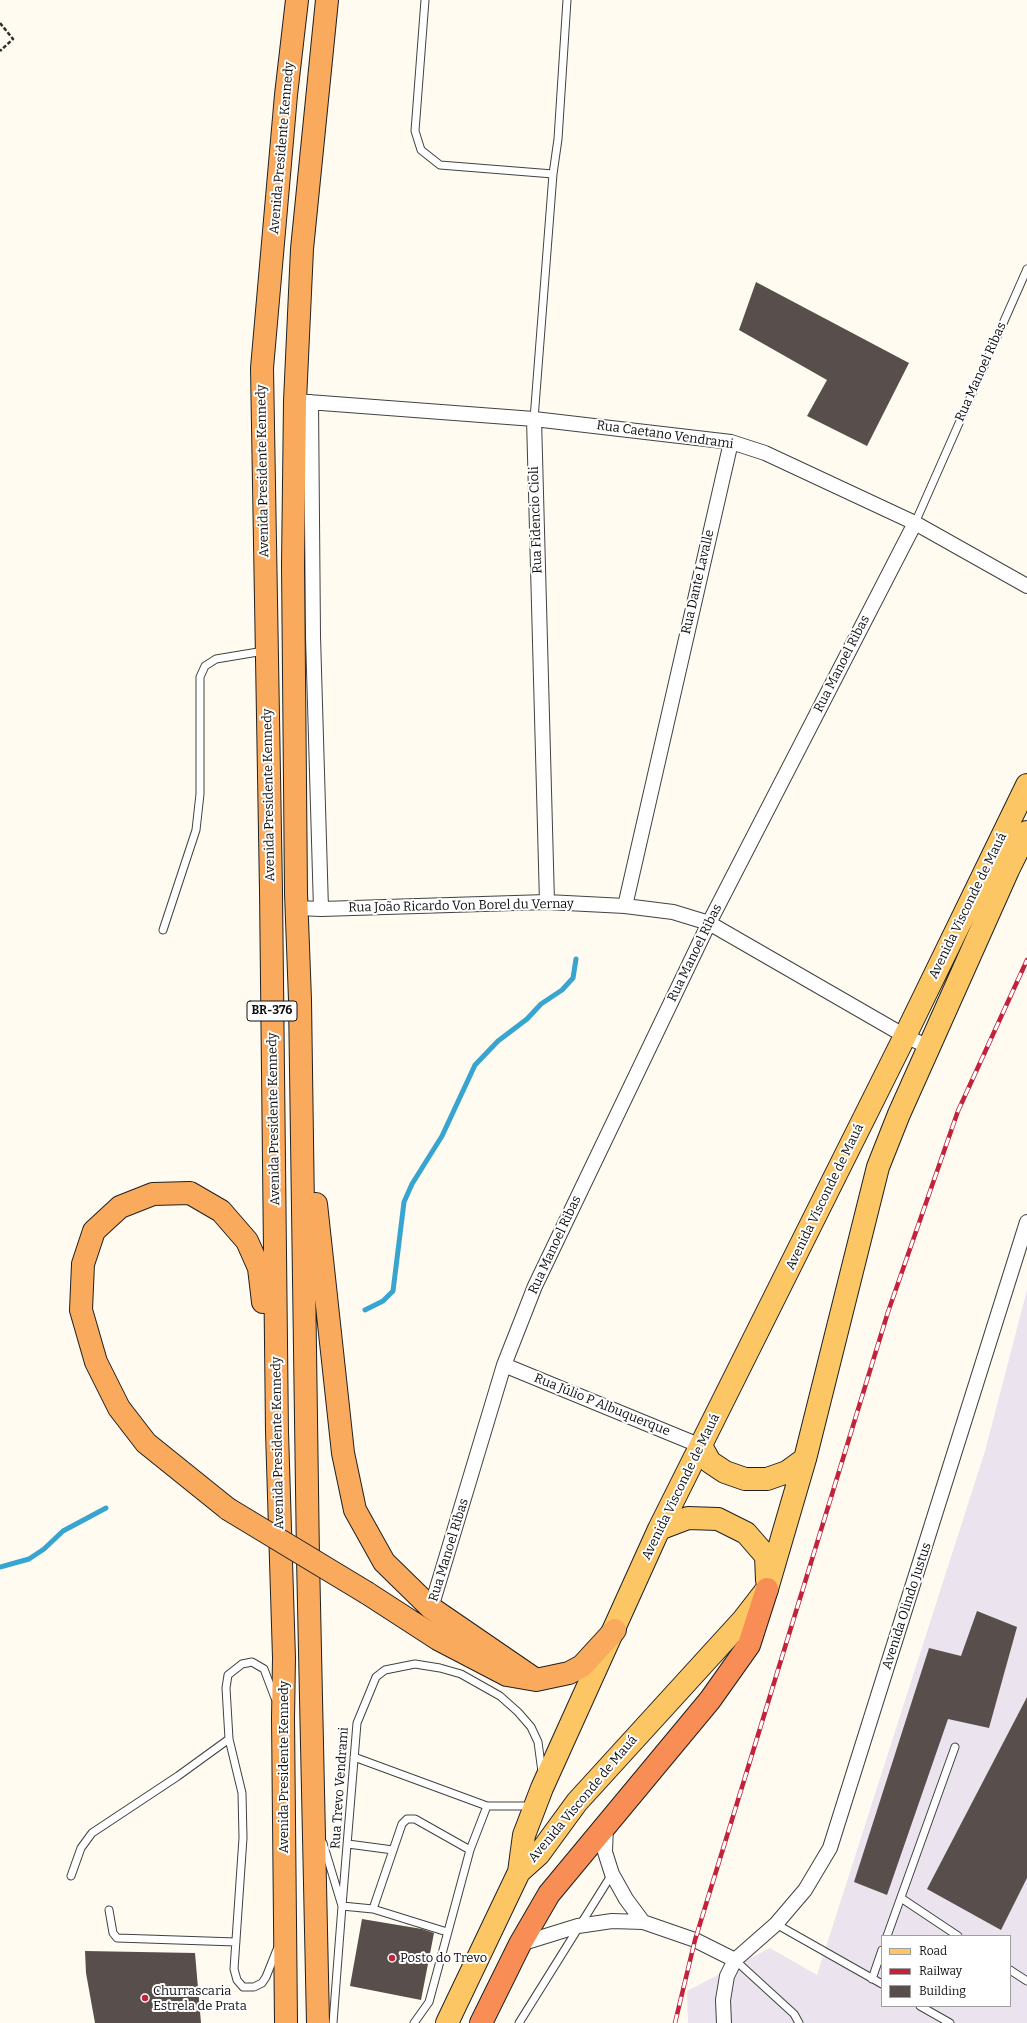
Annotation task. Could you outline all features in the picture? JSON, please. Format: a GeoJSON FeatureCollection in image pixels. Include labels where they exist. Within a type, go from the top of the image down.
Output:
{"type":"FeatureCollection","features":[{"type":"Feature","properties":{"kind":"highway","name":"Avenida Presidente Kennedy"},"geometry":{"type":"LineString","coordinates":[[286,2023],[283,1718],[284,1658],[277,1432],[271,884],[262,368],[286,95],[297,0]]}},
{"type":"Feature","properties":{"kind":"highway","name":"Avenida Presidente Kennedy"},"geometry":{"type":"LineString","coordinates":[[318,2023],[308,1558],[293,564],[303,402],[302,249],[327,0]]}},
{"type":"Feature","properties":{"kind":"highway"},"geometry":{"type":"LineString","coordinates":[[300,1000],[309,1145],[343,1453],[355,1510],[384,1562],[432,1608],[536,1680]]}},
{"type":"Feature","properties":{"kind":"highway"},"geometry":{"type":"LineString","coordinates":[[277,1432],[259,1268],[248,1241],[221,1211],[190,1193],[153,1194],[120,1207],[94,1231],[83,1264],[81,1310],[96,1362],[119,1408],[146,1443],[228,1509],[367,1593],[438,1639],[507,1675],[536,1680],[569,1673],[582,1666],[615,1630]]}},
{"type":"Feature","properties":{"kind":"highway"},"geometry":{"type":"LineString","coordinates":[[481,2023],[520,1944],[549,1894],[710,1700],[749,1645],[767,1589]]}},
{"type":"Feature","properties":{"kind":"main road","name":"Avenida Visconde de Mauá"},"geometry":{"type":"LineString","coordinates":[[519,1872],[524,1835],[539,1797],[659,1529],[905,1036],[1027,785]]}},
{"type":"Feature","properties":{"kind":"main road","name":"Avenida Visconde de Mauá"},"geometry":{"type":"LineString","coordinates":[[519,1872],[539,1854],[587,1791],[743,1620],[767,1589],[805,1459],[878,1167],[928,1048],[1008,870],[1027,832]]}},
{"type":"Feature","properties":{"kind":"main road"},"geometry":{"type":"LineString","coordinates":[[701,1446],[710,1462],[725,1472],[745,1479],[767,1479],[774,1477],[787,1472],[805,1459]]}},
{"type":"Feature","properties":{"kind":"main road"},"geometry":{"type":"LineString","coordinates":[[659,1529],[688,1518],[718,1519],[746,1532],[766,1556],[767,1589]]}},
{"type":"Feature","properties":{"kind":"main road"},"geometry":{"type":"LineString","coordinates":[[447,2023],[519,1872]]}},
{"type":"Feature","properties":{"kind":"street","name":"Rua Caetano Vendrami"},"geometry":{"type":"LineString","coordinates":[[303,402],[534,419],[731,442],[765,453],[915,523],[1027,586]]}},
{"type":"Feature","properties":{"kind":"street"},"geometry":{"type":"LineString","coordinates":[[303,402],[313,636],[321,909]]}},
{"type":"Feature","properties":{"kind":"street","name":"Rua Fidencio Cioli"},"geometry":{"type":"LineString","coordinates":[[534,419],[547,902]]}},
{"type":"Feature","properties":{"kind":"street","name":"Rua Dante Lavalle"},"geometry":{"type":"LineString","coordinates":[[625,906],[731,442]]}},
{"type":"Feature","properties":{"kind":"street","name":"Rua Manoel Ribas"},"geometry":{"type":"LineString","coordinates":[[432,1608],[504,1365],[535,1286],[709,923],[915,523]]}},
{"type":"Feature","properties":{"kind":"street","name":"Rua João Ricardo Von Borel du Vernay"},"geometry":{"type":"LineString","coordinates":[[297,908],[321,909],[547,902],[625,906],[673,912],[709,923],[928,1048]]}},
{"type":"Feature","properties":{"kind":"street","name":"Avenida Olindo Justus"},"geometry":{"type":"LineString","coordinates":[[735,1960],[776,1924],[805,1890],[830,1848],[1027,1222]]}},
{"type":"Feature","properties":{"kind":"street","name":"Rua Júlio P Albuquerque"},"geometry":{"type":"LineString","coordinates":[[504,1365],[701,1446]]}},
{"type":"Feature","properties":{"kind":"street"},"geometry":{"type":"LineString","coordinates":[[606,1824],[605,1852],[612,1874],[626,1899],[643,1922]]}},
{"type":"Feature","properties":{"kind":"street"},"geometry":{"type":"LineString","coordinates":[[520,1944],[578,1926],[612,1921],[643,1922],[695,1940],[735,1960],[726,1982],[723,2000],[724,2023]]}},
{"type":"Feature","properties":{"kind":"lane"},"geometry":{"type":"LineString","coordinates":[[425,0],[415,131],[421,150],[440,164],[553,174]]}},
{"type":"Feature","properties":{"kind":"lane","name":"Rua Fidencio Cioli"},"geometry":{"type":"LineString","coordinates":[[534,419],[553,174],[558,139],[567,0]]}},
{"type":"Feature","properties":{"kind":"lane","name":"Rua Manoel Ribas"},"geometry":{"type":"LineString","coordinates":[[915,523],[1027,269]]}},
{"type":"Feature","properties":{"kind":"lane"},"geometry":{"type":"LineString","coordinates":[[163,930],[196,830],[200,794],[200,677],[205,666],[216,659],[266,650]]}},
{"type":"Feature","properties":{"kind":"lane"},"geometry":{"type":"LineString","coordinates":[[283,1718],[264,1669],[252,1662],[242,1664],[228,1675],[226,1688],[229,1738],[242,1793],[242,1838],[234,1969],[237,1980],[243,1986],[254,1987],[262,1983],[266,1977],[279,1943],[285,1913]]}},
{"type":"Feature","properties":{"kind":"lane","name":"Rua Trevo Vendrami"},"geometry":{"type":"LineString","coordinates":[[333,2023],[357,1723],[376,1677],[385,1670],[415,1664],[440,1668],[461,1674],[500,1696],[518,1712],[538,1742],[541,1761],[539,1797]]}},
{"type":"Feature","properties":{"kind":"lane"},"geometry":{"type":"LineString","coordinates":[[71,1876],[81,1848],[92,1833],[178,1776],[229,1738]]}},
{"type":"Feature","properties":{"kind":"lane"},"geometry":{"type":"LineString","coordinates":[[887,1935],[955,1747]]}},
{"type":"Feature","properties":{"kind":"lane"},"geometry":{"type":"LineString","coordinates":[[354,1757],[487,1806],[539,1797]]}},
{"type":"Feature","properties":{"kind":"lane"},"geometry":{"type":"LineString","coordinates":[[414,2023],[429,2002],[470,1850],[487,1806]]}},
{"type":"Feature","properties":{"kind":"lane"},"geometry":{"type":"LineString","coordinates":[[314,1816],[342,1906],[373,1909],[447,1932]]}},
{"type":"Feature","properties":{"kind":"lane"},"geometry":{"type":"LineString","coordinates":[[373,1909],[392,1850],[402,1824],[407,1819],[415,1819],[470,1850]]}},
{"type":"Feature","properties":{"kind":"lane"},"geometry":{"type":"LineString","coordinates":[[348,1844],[392,1850]]}},
{"type":"Feature","properties":{"kind":"lane"},"geometry":{"type":"LineString","coordinates":[[519,2023],[578,1926],[612,1874]]}},
{"type":"Feature","properties":{"kind":"lane"},"geometry":{"type":"LineString","coordinates":[[901,1898],[956,1935]]}},
{"type":"Feature","properties":{"kind":"lane"},"geometry":{"type":"LineString","coordinates":[[108,1910],[113,1933],[118,1938],[236,1942]]}},
{"type":"Feature","properties":{"kind":"lane"},"geometry":{"type":"LineString","coordinates":[[776,1924],[881,1983]]}},
{"type":"Feature","properties":{"kind":"lane"},"geometry":{"type":"LineString","coordinates":[[872,1978],[881,1953]]}},
{"type":"Feature","properties":{"kind":"lane"},"geometry":{"type":"LineString","coordinates":[[735,1960],[794,2014],[799,2023]]}},
{"type":"Feature","properties":{"kind":"lane"},"geometry":{"type":"LineString","coordinates":[[1011,1971],[1027,1981]]}},
{"type":"Feature","properties":{"kind":"lane"},"geometry":{"type":"LineString","coordinates":[[922,2007],[950,2023]]}},
{"type":"Feature","properties":{"kind":"path"},"geometry":{"type":"LineString","coordinates":[[0,23],[13,39],[0,52]]}},
{"type":"Feature","properties":{"kind":"shaded area"},"geometry":{"type":"Polygon","coordinates":[[[1027,1290],[1027,2023],[688,2023],[687,1991],[770,1948],[817,1975],[985,1451],[1027,1290]]]}},
{"type":"Feature","properties":{"kind":"building"},"geometry":{"type":"Polygon","coordinates":[[[756,282],[909,363],[867,446],[807,416],[827,380],[739,330],[756,282]]]}},
{"type":"Feature","properties":{"kind":"building"},"geometry":{"type":"Polygon","coordinates":[[[977,1611],[1017,1627],[989,1728],[948,1719],[887,1895],[854,1882],[929,1648],[961,1656],[977,1611]]]}},
{"type":"Feature","properties":{"kind":"building"},"geometry":{"type":"Polygon","coordinates":[[[1027,1697],[1027,1878],[1001,1930],[927,1889],[1027,1697]]]}},
{"type":"Feature","properties":{"kind":"building","name":"Posto do Trevo"},"geometry":{"type":"Polygon","coordinates":[[[362,1919],[422,1929],[434,1933],[421,2000],[350,1986],[362,1919]]]}},
{"type":"Feature","properties":{"kind":"building","name":"Churrascaria Estrela de Prata"},"geometry":{"type":"Polygon","coordinates":[[[85,1951],[195,1953],[201,2023],[95,2023],[86,1973],[85,1951]]]}},
{"type":"Feature","properties":{"kind":"waterway"},"geometry":{"type":"LineString","coordinates":[[365,1310],[383,1301],[393,1291],[404,1202],[412,1184],[442,1136],[475,1065],[498,1041],[527,1019],[541,1004],[562,990],[573,978],[576,959]]}},
{"type":"Feature","properties":{"kind":"waterway"},"geometry":{"type":"LineString","coordinates":[[0,1567],[29,1559],[44,1549],[63,1531],[106,1508]]}},
{"type":"Feature","properties":{"kind":"railway"},"geometry":{"type":"LineString","coordinates":[[675,2023],[695,1940],[888,1312],[958,1111],[1027,960]]}},
{"type":"Feature","properties":{"kind":"place","name":"Posto do Trevo"},"geometry":{"type":"Point","coordinates":[392,1958]}},
{"type":"Feature","properties":{"kind":"place","name":"Churrascaria Estrela de Prata"},"geometry":{"type":"Point","coordinates":[145,1998]}}]}
